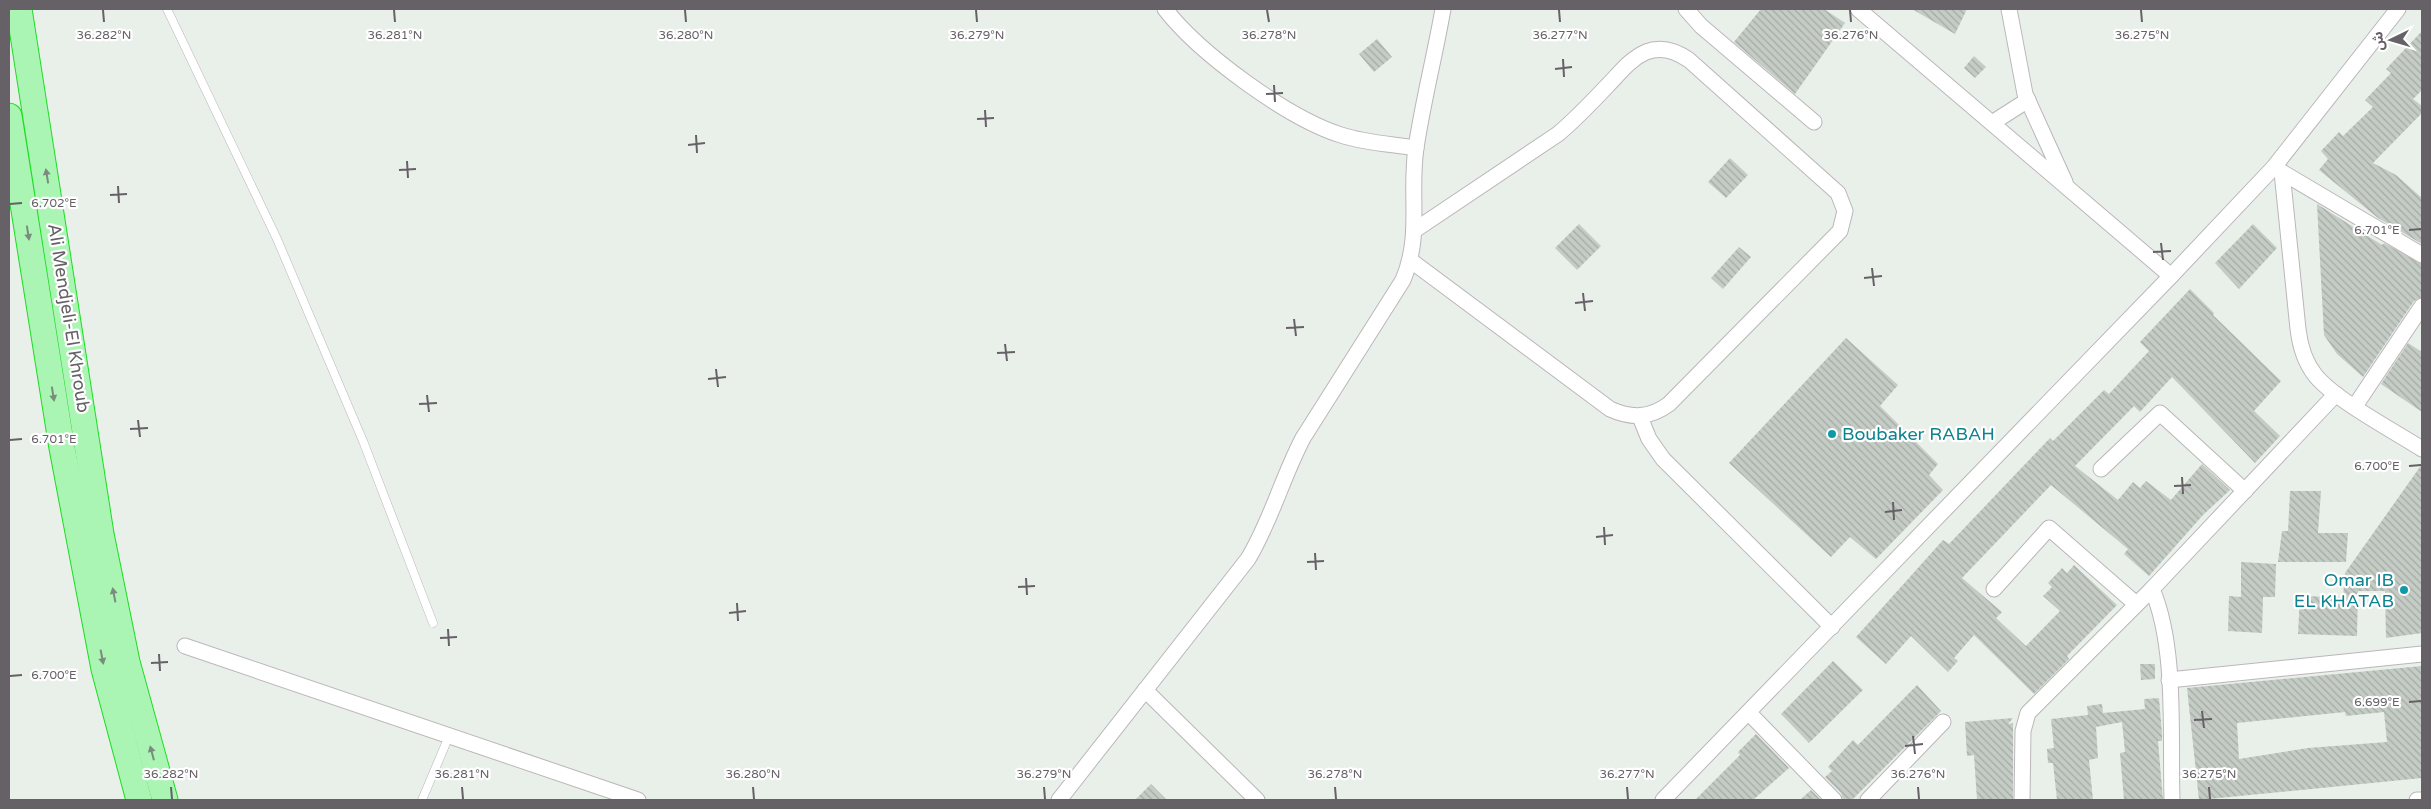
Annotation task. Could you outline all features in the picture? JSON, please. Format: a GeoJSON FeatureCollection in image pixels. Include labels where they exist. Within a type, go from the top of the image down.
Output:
{"type":"FeatureCollection","features":[{"type":"Feature","properties":{"kind":"highway","name":"Ali Mendjeli-El Khroub"},"geometry":{"type":"LineString","coordinates":[[19,9],[101,534],[127,662],[165,800]]}},
{"type":"Feature","properties":{"kind":"highway","name":"Ali Mendjeli-El Khroub"},"geometry":{"type":"LineString","coordinates":[[9,116],[62,448],[104,669],[139,800]]}},
{"type":"Feature","properties":{"kind":"street"},"geometry":{"type":"LineString","coordinates":[[1165,9],[1202,47],[1277,104],[1297,116],[1341,135],[1364,141],[1416,148]]}},
{"type":"Feature","properties":{"kind":"street"},"geometry":{"type":"LineString","coordinates":[[1059,800],[1248,559],[1269,521],[1291,460],[1302,438],[1403,280],[1410,260],[1415,230],[1414,184],[1416,148],[1444,9]]}},
{"type":"Feature","properties":{"kind":"street"},"geometry":{"type":"LineString","coordinates":[[1686,9],[1701,26],[1814,122]]}},
{"type":"Feature","properties":{"kind":"street"},"geometry":{"type":"LineString","coordinates":[[1858,9],[2171,276]]}},
{"type":"Feature","properties":{"kind":"street"},"geometry":{"type":"LineString","coordinates":[[2009,9],[2022,85],[2067,188]]}},
{"type":"Feature","properties":{"kind":"street"},"geometry":{"type":"LineString","coordinates":[[1663,800],[2171,276],[2278,169],[2398,9]]}},
{"type":"Feature","properties":{"kind":"street"},"geometry":{"type":"LineString","coordinates":[[1410,260],[1610,409],[1630,416],[1640,416],[1656,412],[1669,404],[1840,231],[1845,218],[1844,204],[1838,193],[1689,60],[1665,49],[1647,52],[1639,56],[1558,134],[1415,230]]}},
{"type":"Feature","properties":{"kind":"street"},"geometry":{"type":"LineString","coordinates":[[1992,123],[2028,100]]}},
{"type":"Feature","properties":{"kind":"street"},"geometry":{"type":"LineString","coordinates":[[2278,169],[2422,255]]}},
{"type":"Feature","properties":{"kind":"street"},"geometry":{"type":"LineString","coordinates":[[2278,169],[2299,341],[2308,364],[2315,375],[2336,394],[2422,449]]}},
{"type":"Feature","properties":{"kind":"street"},"geometry":{"type":"LineString","coordinates":[[2355,406],[2422,306]]}},
{"type":"Feature","properties":{"kind":"street"},"geometry":{"type":"LineString","coordinates":[[2022,800],[2023,731],[2028,714],[2152,589],[2336,394]]}},
{"type":"Feature","properties":{"kind":"street"},"geometry":{"type":"LineString","coordinates":[[2101,469],[2160,413],[2245,490]]}},
{"type":"Feature","properties":{"kind":"street"},"geometry":{"type":"LineString","coordinates":[[1640,416],[1649,439],[1663,459],[1832,627]]}},
{"type":"Feature","properties":{"kind":"street"},"geometry":{"type":"LineString","coordinates":[[1994,589],[2049,528],[2136,604]]}},
{"type":"Feature","properties":{"kind":"street"},"geometry":{"type":"LineString","coordinates":[[2152,589],[2163,620],[2169,680],[2172,800]]}},
{"type":"Feature","properties":{"kind":"street"},"geometry":{"type":"LineString","coordinates":[[185,646],[632,799]]}},
{"type":"Feature","properties":{"kind":"street"},"geometry":{"type":"LineString","coordinates":[[2169,680],[2422,654]]}},
{"type":"Feature","properties":{"kind":"street"},"geometry":{"type":"LineString","coordinates":[[1145,690],[1257,800]]}},
{"type":"Feature","properties":{"kind":"street"},"geometry":{"type":"LineString","coordinates":[[1749,713],[1834,800]]}},
{"type":"Feature","properties":{"kind":"street"},"geometry":{"type":"LineString","coordinates":[[1868,800],[1943,722]]}},
{"type":"Feature","properties":{"kind":"street"},"geometry":{"type":"LineString","coordinates":[[2417,800],[2422,800]]}},
{"type":"Feature","properties":{"kind":"lane"},"geometry":{"type":"LineString","coordinates":[[167,9],[281,248],[363,440],[432,623]]}},
{"type":"Feature","properties":{"kind":"lane"},"geometry":{"type":"LineString","coordinates":[[422,800],[449,736]]}},
{"type":"Feature","properties":{"kind":"building"},"geometry":{"type":"Polygon","coordinates":[[[1761,9],[1824,9],[1845,23],[1795,94],[1734,42],[1761,9]]]}},
{"type":"Feature","properties":{"kind":"building"},"geometry":{"type":"Polygon","coordinates":[[[1912,9],[1967,9],[1955,34],[1912,9]]]}},
{"type":"Feature","properties":{"kind":"building"},"geometry":{"type":"Polygon","coordinates":[[[2422,31],[2422,90],[2413,99],[2422,106],[2422,113],[2373,163],[2396,175],[2422,198],[2422,244],[2378,218],[2319,170],[2328,159],[2321,151],[2339,132],[2343,136],[2373,107],[2365,100],[2391,73],[2386,69],[2422,31]]]}},
{"type":"Feature","properties":{"kind":"building"},"geometry":{"type":"Polygon","coordinates":[[[1377,39],[1392,57],[1374,72],[1359,54],[1377,39]]]}},
{"type":"Feature","properties":{"kind":"building"},"geometry":{"type":"Polygon","coordinates":[[[1974,56],[1986,67],[1975,78],[1964,68],[1974,56]]]}},
{"type":"Feature","properties":{"kind":"building"},"geometry":{"type":"Polygon","coordinates":[[[1730,158],[1748,175],[1726,198],[1708,182],[1730,158]]]}},
{"type":"Feature","properties":{"kind":"building"},"geometry":{"type":"Polygon","coordinates":[[[2317,204],[2382,245],[2384,243],[2422,264],[2422,297],[2414,301],[2363,377],[2337,354],[2324,335],[2317,204]]]}},
{"type":"Feature","properties":{"kind":"building"},"geometry":{"type":"Polygon","coordinates":[[[1579,224],[1601,246],[1577,270],[1555,248],[1579,224]]]}},
{"type":"Feature","properties":{"kind":"building"},"geometry":{"type":"Polygon","coordinates":[[[2253,224],[2277,248],[2239,289],[2215,263],[2253,224]]]}},
{"type":"Feature","properties":{"kind":"building"},"geometry":{"type":"Polygon","coordinates":[[[1739,247],[1751,257],[1723,289],[1711,278],[1739,247]]]}},
{"type":"Feature","properties":{"kind":"building"},"geometry":{"type":"Polygon","coordinates":[[[2190,289],[2214,313],[2213,315],[2281,381],[2254,411],[2280,436],[2255,463],[2172,377],[2140,412],[2134,406],[2075,466],[2118,500],[2133,482],[2140,488],[2146,481],[2171,500],[2202,464],[2230,490],[2203,515],[2149,576],[2124,554],[2128,549],[2051,485],[1962,578],[2002,612],[1996,618],[2026,646],[2060,611],[2043,596],[2052,587],[2048,583],[2062,568],[2067,573],[2074,565],[2117,605],[2067,656],[2069,659],[2034,694],[1974,635],[1954,658],[1958,661],[1948,672],[1911,636],[1886,664],[1856,637],[1943,540],[1949,544],[2050,438],[2053,441],[2104,390],[2109,394],[2149,351],[2140,342],[2190,289]]]}},
{"type":"Feature","properties":{"kind":"building","name":"Boubaker RABAH"},"geometry":{"type":"Polygon","coordinates":[[[1846,338],[1898,385],[1880,406],[1938,464],[1929,475],[1943,490],[1876,559],[1850,537],[1831,557],[1729,463],[1846,338]]]}},
{"type":"Feature","properties":{"kind":"building"},"geometry":{"type":"Polygon","coordinates":[[[2408,343],[2422,352],[2422,412],[2381,384],[2408,343]]]}},
{"type":"Feature","properties":{"kind":"building"},"geometry":{"type":"Polygon","coordinates":[[[2422,464],[2422,633],[2386,638],[2385,591],[2358,591],[2357,636],[2298,634],[2300,596],[2343,597],[2345,573],[2422,464]]]}},
{"type":"Feature","properties":{"kind":"building"},"geometry":{"type":"Polygon","coordinates":[[[2290,491],[2321,491],[2318,533],[2348,533],[2346,562],[2278,562],[2282,531],[2288,531],[2290,491]]]}},
{"type":"Feature","properties":{"kind":"building"},"geometry":{"type":"Polygon","coordinates":[[[2241,562],[2276,564],[2275,597],[2263,597],[2262,633],[2228,631],[2229,596],[2241,597],[2241,562]]]}},
{"type":"Feature","properties":{"kind":"building"},"geometry":{"type":"Polygon","coordinates":[[[1833,661],[1863,690],[1809,743],[1781,714],[1833,661]]]}},
{"type":"Feature","properties":{"kind":"building"},"geometry":{"type":"Polygon","coordinates":[[[2140,664],[2155,664],[2155,679],[2141,680],[2140,664]]]}},
{"type":"Feature","properties":{"kind":"building"},"geometry":{"type":"Polygon","coordinates":[[[2422,666],[2422,778],[2199,800],[2187,688],[2422,666]],[[2345,712],[2237,723],[2239,759],[2308,748],[2387,742],[2384,712],[2346,716],[2345,712]]]}},
{"type":"Feature","properties":{"kind":"building"},"geometry":{"type":"Polygon","coordinates":[[[1917,685],[1941,711],[1852,800],[1843,800],[1841,793],[1825,777],[1832,771],[1828,767],[1853,740],[1858,745],[1917,685]]]}},
{"type":"Feature","properties":{"kind":"building"},"geometry":{"type":"Polygon","coordinates":[[[2159,698],[2162,741],[2158,741],[2163,800],[2124,800],[2120,753],[2125,752],[2122,722],[2096,727],[2098,758],[2089,760],[2093,800],[2057,800],[2053,763],[2048,763],[2047,749],[2054,748],[2051,719],[2088,715],[2087,706],[2102,704],[2103,713],[2145,709],[2144,699],[2159,698]]]}},
{"type":"Feature","properties":{"kind":"building"},"geometry":{"type":"Polygon","coordinates":[[[2013,718],[2008,724],[2013,723],[2013,800],[1977,800],[1974,755],[1967,756],[1965,722],[2013,718]]]}},
{"type":"Feature","properties":{"kind":"building"},"geometry":{"type":"Polygon","coordinates":[[[1756,734],[1789,768],[1753,800],[1695,800],[1740,755],[1738,752],[1756,734]]]}},
{"type":"Feature","properties":{"kind":"building"},"geometry":{"type":"Polygon","coordinates":[[[1151,784],[1167,800],[1135,800],[1151,784]]]}},
{"type":"Feature","properties":{"kind":"building"},"geometry":{"type":"Polygon","coordinates":[[[1811,790],[1821,800],[1800,800],[1811,790]]]}},
{"type":"Feature","properties":{"kind":"place","name":"Boubaker RABAH"},"geometry":{"type":"Point","coordinates":[1832,434]}},
{"type":"Feature","properties":{"kind":"place","name":"Omar IB EL KHATAB"},"geometry":{"type":"Point","coordinates":[2404,590]}}]}
